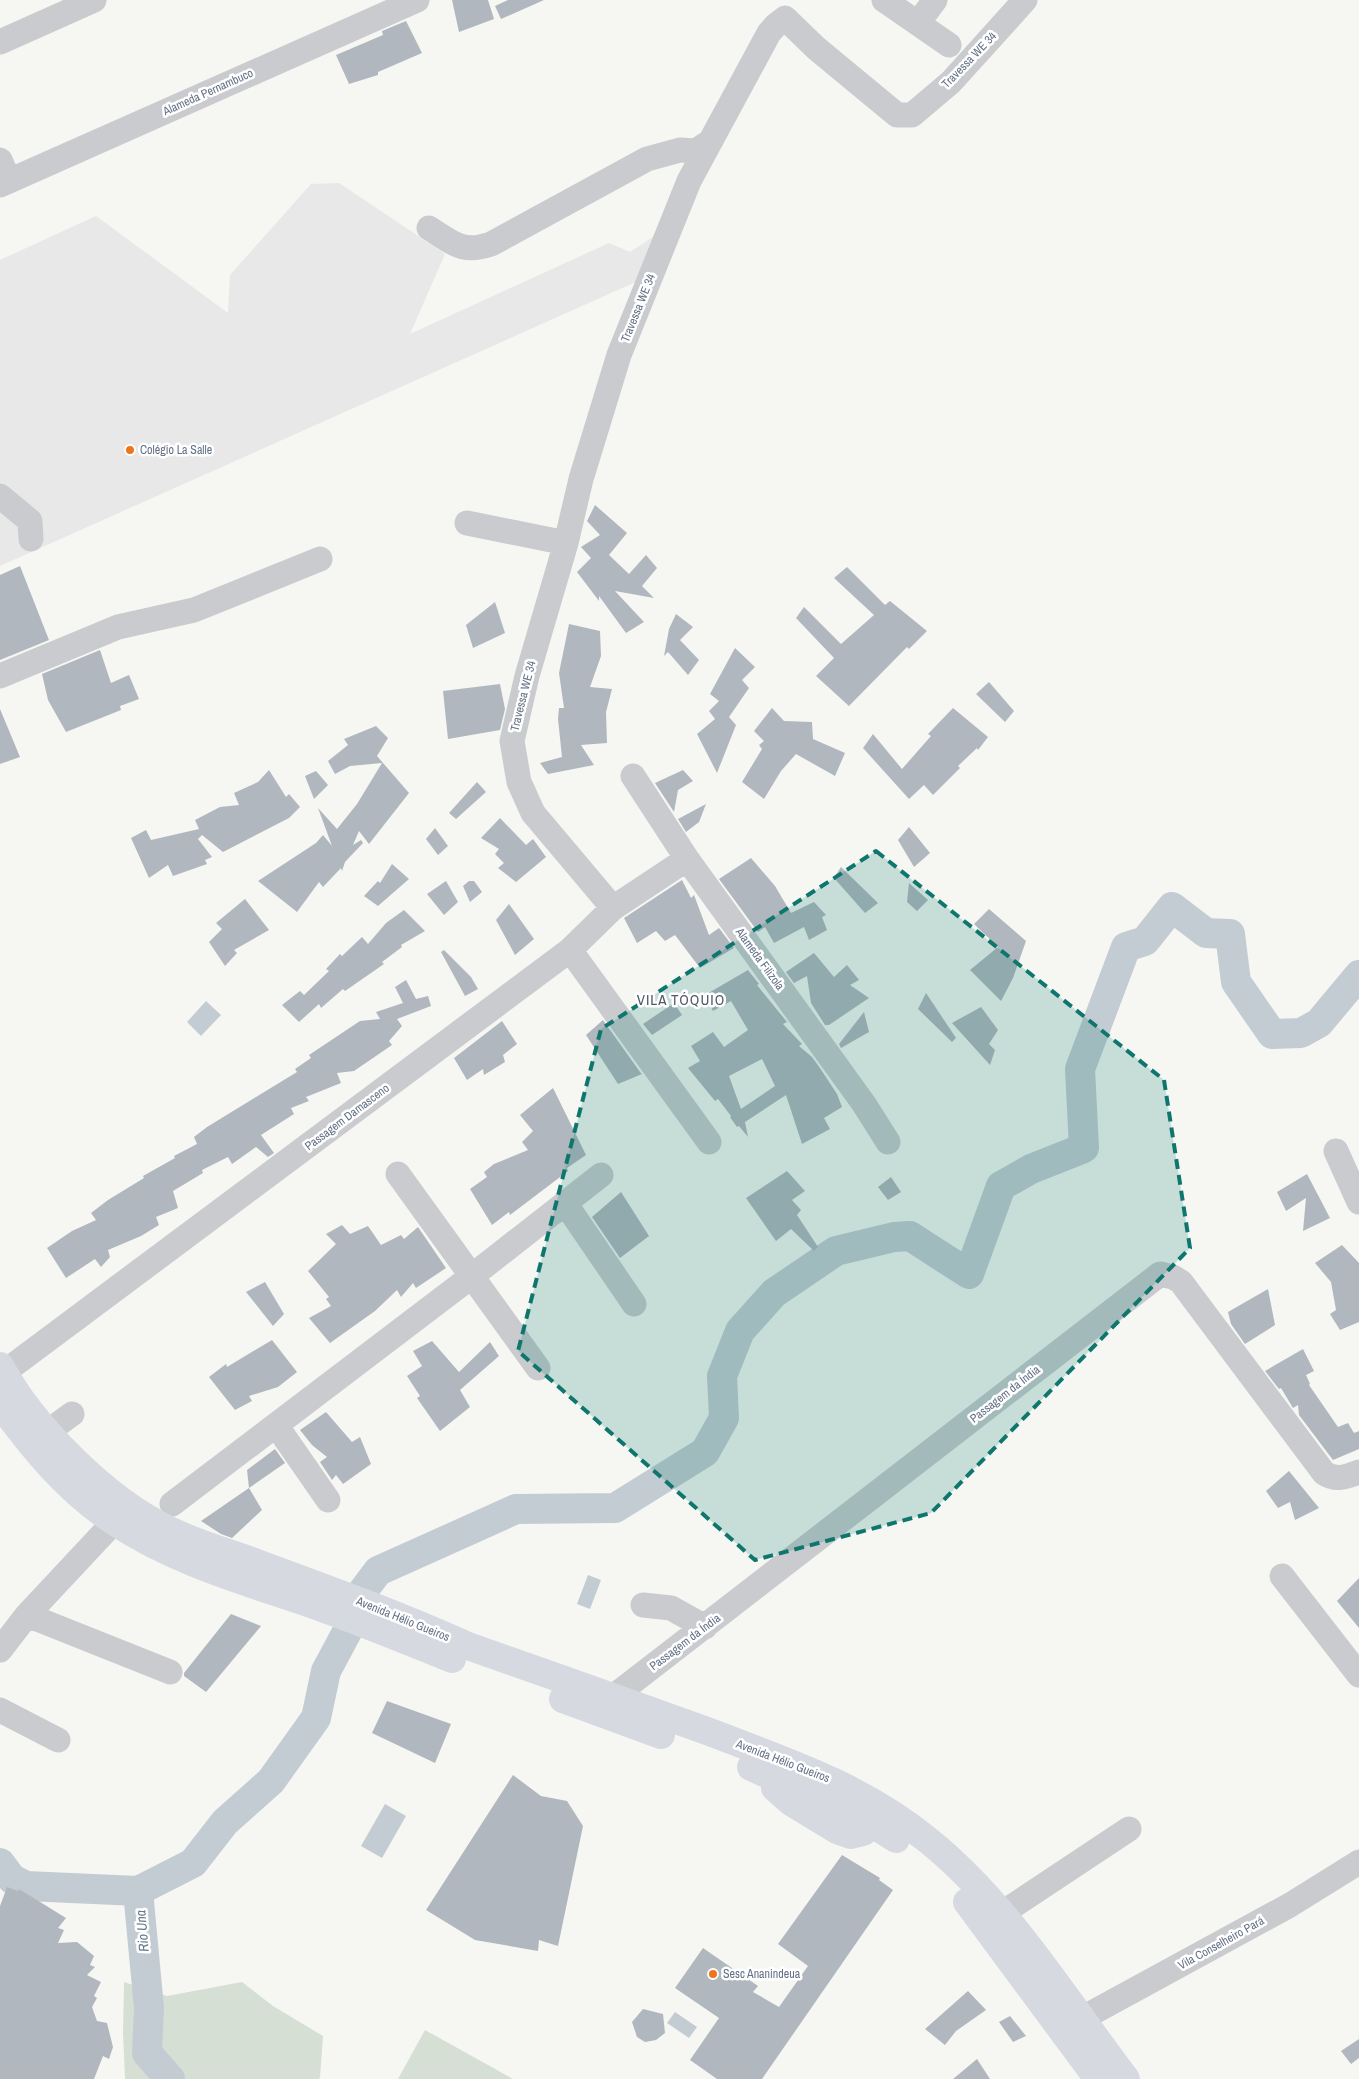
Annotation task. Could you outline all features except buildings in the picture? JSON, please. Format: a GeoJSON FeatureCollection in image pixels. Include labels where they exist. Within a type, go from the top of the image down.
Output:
{"type":"FeatureCollection","features":[{"type":"Feature","properties":{"kind":"main road"},"geometry":{"type":"LineString","coordinates":[[2,1369],[23,1404],[46,1433],[91,1476],[121,1500],[156,1524],[332,1601]]}},
{"type":"Feature","properties":{"kind":"main road"},"geometry":{"type":"LineString","coordinates":[[0,1403],[24,1437],[53,1469],[114,1522],[148,1542],[178,1556],[332,1601]]}},
{"type":"Feature","properties":{"kind":"main road","name":"Avenida Hélio Gueiros"},"geometry":{"type":"LineString","coordinates":[[332,1601],[613,1697],[800,1766],[844,1785],[914,1852],[952,1884],[1005,1951],[1098,2079]]}},
{"type":"Feature","properties":{"kind":"main road","name":"Avenida Hélio Gueiros"},"geometry":{"type":"LineString","coordinates":[[372,1616],[470,1666],[751,1767],[791,1802],[837,1830],[851,1835],[863,1832],[875,1814]]}},
{"type":"Feature","properties":{"kind":"main road","name":"Avenida Hélio Gueiros"},"geometry":{"type":"LineString","coordinates":[[875,1814],[928,1840],[980,1889],[1126,2079]]}},
{"type":"Feature","properties":{"kind":"street"},"geometry":{"type":"LineString","coordinates":[[0,42],[59,0]]}},
{"type":"Feature","properties":{"kind":"street"},"geometry":{"type":"LineString","coordinates":[[0,26],[36,18],[94,0]]}},
{"type":"Feature","properties":{"kind":"street","name":"Alameda Pernambuco"},"geometry":{"type":"LineString","coordinates":[[3,175],[417,0]]}},
{"type":"Feature","properties":{"kind":"street"},"geometry":{"type":"LineString","coordinates":[[884,0],[949,45]]}},
{"type":"Feature","properties":{"kind":"street"},"geometry":{"type":"LineString","coordinates":[[918,23],[935,0]]}},
{"type":"Feature","properties":{"kind":"street","name":"Travessa WE 34"},"geometry":{"type":"LineString","coordinates":[[614,908],[560,848],[533,813],[519,782],[512,741],[527,676],[566,543],[581,479],[619,355],[688,181],[768,33],[785,18],[897,115],[912,115],[951,82],[1025,0]]}},
{"type":"Feature","properties":{"kind":"street"},"geometry":{"type":"LineString","coordinates":[[429,228],[452,243],[473,250],[491,244],[648,160],[680,150],[696,150],[708,143]]}},
{"type":"Feature","properties":{"kind":"street"},"geometry":{"type":"LineString","coordinates":[[0,496],[30,521],[31,540]]}},
{"type":"Feature","properties":{"kind":"street"},"geometry":{"type":"LineString","coordinates":[[467,522],[566,543]]}},
{"type":"Feature","properties":{"kind":"street"},"geometry":{"type":"LineString","coordinates":[[0,676],[118,627],[194,610],[320,559]]}},
{"type":"Feature","properties":{"kind":"street","name":"Alameda Filizola"},"geometry":{"type":"LineString","coordinates":[[633,776],[687,859],[864,1104],[888,1142]]}},
{"type":"Feature","properties":{"kind":"street","name":"Passagem Damasceno"},"geometry":{"type":"LineString","coordinates":[[2,1369],[570,950],[614,908],[687,859]]}},
{"type":"Feature","properties":{"kind":"street"},"geometry":{"type":"LineString","coordinates":[[570,950],[709,1142]]}},
{"type":"Feature","properties":{"kind":"street"},"geometry":{"type":"LineString","coordinates":[[1336,1151],[1359,1202]]}},
{"type":"Feature","properties":{"kind":"street"},"geometry":{"type":"LineString","coordinates":[[398,1174],[538,1368]]}},
{"type":"Feature","properties":{"kind":"street"},"geometry":{"type":"LineString","coordinates":[[172,1504],[472,1276],[601,1174]]}},
{"type":"Feature","properties":{"kind":"street"},"geometry":{"type":"LineString","coordinates":[[565,1203],[634,1304]]}},
{"type":"Feature","properties":{"kind":"street","name":"Passagem da Índia"},"geometry":{"type":"LineString","coordinates":[[613,1697],[1160,1274],[1173,1277],[1181,1282],[1324,1473],[1331,1478],[1340,1478],[1359,1472]]}},
{"type":"Feature","properties":{"kind":"street"},"geometry":{"type":"LineString","coordinates":[[46,1433],[72,1414]]}},
{"type":"Feature","properties":{"kind":"street"},"geometry":{"type":"LineString","coordinates":[[276,1425],[328,1500]]}},
{"type":"Feature","properties":{"kind":"street"},"geometry":{"type":"LineString","coordinates":[[0,1650],[28,1615],[114,1522]]}},
{"type":"Feature","properties":{"kind":"street"},"geometry":{"type":"LineString","coordinates":[[1282,1576],[1359,1675]]}},
{"type":"Feature","properties":{"kind":"street"},"geometry":{"type":"LineString","coordinates":[[643,1605],[670,1608],[705,1627]]}},
{"type":"Feature","properties":{"kind":"street"},"geometry":{"type":"LineString","coordinates":[[28,1615],[170,1672]]}},
{"type":"Feature","properties":{"kind":"street"},"geometry":{"type":"LineString","coordinates":[[0,1710],[58,1740]]}},
{"type":"Feature","properties":{"kind":"street"},"geometry":{"type":"LineString","coordinates":[[1001,1914],[1129,1829]]}},
{"type":"Feature","properties":{"kind":"street","name":"Vila Conselheiro Pará"},"geometry":{"type":"LineString","coordinates":[[1081,2019],[1290,1905],[1359,1862]]}},
{"type":"Feature","properties":{"kind":"highlighted area"},"geometry":{"type":"Polygon","coordinates":[[[876,851],[1164,1080],[1190,1248],[931,1513],[755,1560],[518,1351],[601,1029],[876,851]]]}},
{"type":"Feature","properties":{"kind":"shaded area","name":"Colégio La Salle"},"geometry":{"type":"Polygon","coordinates":[[[339,183],[445,254],[410,334],[609,243],[630,252],[656,235],[638,281],[0,566],[0,260],[96,216],[228,313],[230,275],[311,184],[339,183]]]}},
{"type":"Feature","properties":{"kind":"shaded area"},"geometry":{"type":"Polygon","coordinates":[[[206,1001],[221,1015],[201,1036],[187,1022],[206,1001]]]}},
{"type":"Feature","properties":{"kind":"shaded area"},"geometry":{"type":"Polygon","coordinates":[[[588,1575],[601,1580],[590,1609],[577,1604],[588,1575]]]}},
{"type":"Feature","properties":{"kind":"shaded area"},"geometry":{"type":"Polygon","coordinates":[[[385,1804],[406,1816],[382,1858],[361,1846],[385,1804]]]}},
{"type":"Feature","properties":{"kind":"shaded area"},"geometry":{"type":"Polygon","coordinates":[[[124,1982],[167,1996],[242,1982],[273,2006],[323,2036],[320,2077],[319,2079],[125,2079],[123,2033],[124,1982]]]}},
{"type":"Feature","properties":{"kind":"shaded area"},"geometry":{"type":"Polygon","coordinates":[[[675,2012],[697,2027],[689,2038],[667,2023],[675,2012]]]}},
{"type":"Feature","properties":{"kind":"shaded area"},"geometry":{"type":"Polygon","coordinates":[[[425,2030],[513,2079],[398,2079],[425,2030]]]}},
{"type":"Feature","properties":{"kind":"waterway"},"geometry":{"type":"LineString","coordinates":[[138,1891],[193,1863],[225,1822],[271,1781],[316,1718],[326,1671],[348,1630],[360,1595],[378,1571],[516,1509],[615,1508],[705,1452],[724,1418],[722,1376],[740,1331],[774,1293],[836,1251],[894,1237],[910,1236],[969,1274],[1001,1186],[1031,1169],[1084,1148],[1080,1069],[1126,947],[1145,941],[1172,907],[1206,933],[1230,934],[1236,982],[1272,1034],[1301,1033],[1319,1023],[1359,975]]}},
{"type":"Feature","properties":{"kind":"waterway","name":"Rio Una"},"geometry":{"type":"LineString","coordinates":[[0,1863],[12,1879],[26,1886],[138,1891],[149,2008],[147,2053],[170,2079]]}},
{"type":"Feature","properties":{"kind":"place","name":"Colégio La Salle"},"geometry":{"type":"Point","coordinates":[130,450]}},
{"type":"Feature","properties":{"kind":"place","name":"Sesc Ananindeua"},"geometry":{"type":"Point","coordinates":[713,1974]}},
{"type":"Feature","properties":{"kind":"district","name":"VILA TÓQUIO"},"geometry":{"type":"Point","coordinates":[681,1000]}}]}
